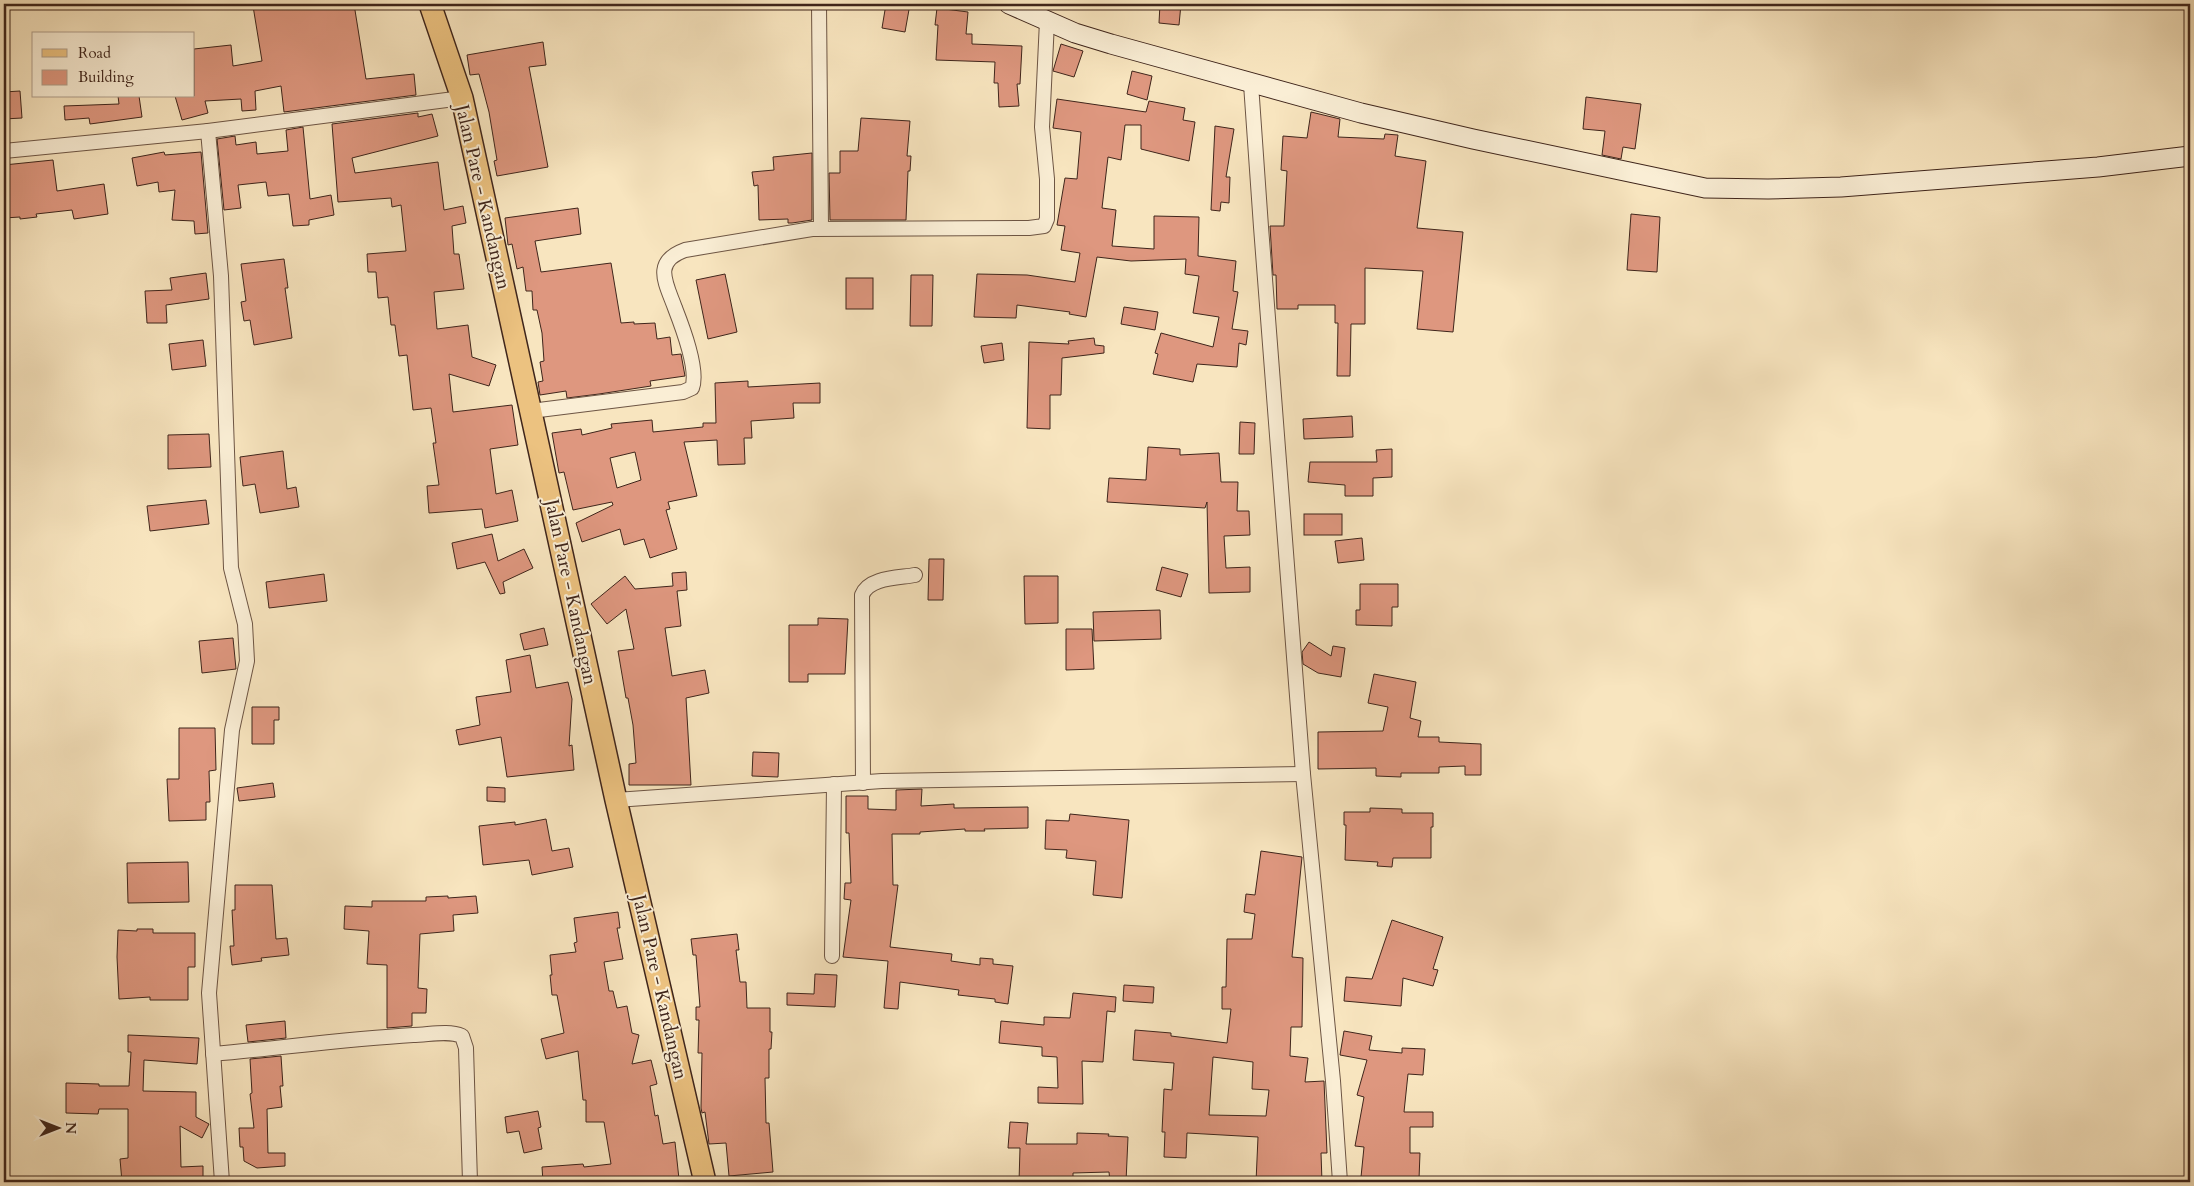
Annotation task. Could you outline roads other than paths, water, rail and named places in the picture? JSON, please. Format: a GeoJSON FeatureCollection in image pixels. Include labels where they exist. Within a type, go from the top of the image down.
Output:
{"type":"FeatureCollection","features":[{"type":"Feature","properties":{"kind":"main road","name":"Jalan Pare - Kandangan"},"geometry":{"type":"LineString","coordinates":[[430,4],[462,98],[532,410],[616,800],[705,1182]]}},
{"type":"Feature","properties":{"kind":"street"},"geometry":{"type":"LineString","coordinates":[[819,4],[821,228]]}},
{"type":"Feature","properties":{"kind":"street"},"geometry":{"type":"LineString","coordinates":[[1008,4],[1075,33],[1252,84],[1473,139],[1705,188],[1841,187],[2098,167],[2190,156]]}},
{"type":"Feature","properties":{"kind":"street"},"geometry":{"type":"LineString","coordinates":[[532,410],[688,391],[694,385],[691,363],[664,278],[667,261],[672,256],[685,250],[821,228],[1029,228],[1044,226],[1047,219],[1047,179],[1042,127],[1047,21]]}},
{"type":"Feature","properties":{"kind":"street"},"geometry":{"type":"LineString","coordinates":[[1252,84],[1260,227],[1303,774],[1333,1081],[1340,1182]]}},
{"type":"Feature","properties":{"kind":"street"},"geometry":{"type":"LineString","coordinates":[[4,151],[208,130],[462,98]]}},
{"type":"Feature","properties":{"kind":"street"},"geometry":{"type":"LineString","coordinates":[[208,130],[220,276],[231,568],[244,624],[247,661],[232,730],[210,983],[222,1182]]}},
{"type":"Feature","properties":{"kind":"street"},"geometry":{"type":"LineString","coordinates":[[862,783],[862,595],[864,591],[874,584],[915,575]]}},
{"type":"Feature","properties":{"kind":"street"},"geometry":{"type":"LineString","coordinates":[[616,800],[834,784],[1303,774]]}},
{"type":"Feature","properties":{"kind":"street"},"geometry":{"type":"LineString","coordinates":[[832,956],[834,784]]}},
{"type":"Feature","properties":{"kind":"street"},"geometry":{"type":"LineString","coordinates":[[214,1054],[391,1036],[438,1034],[462,1036],[466,1048],[470,1182]]}}]}
